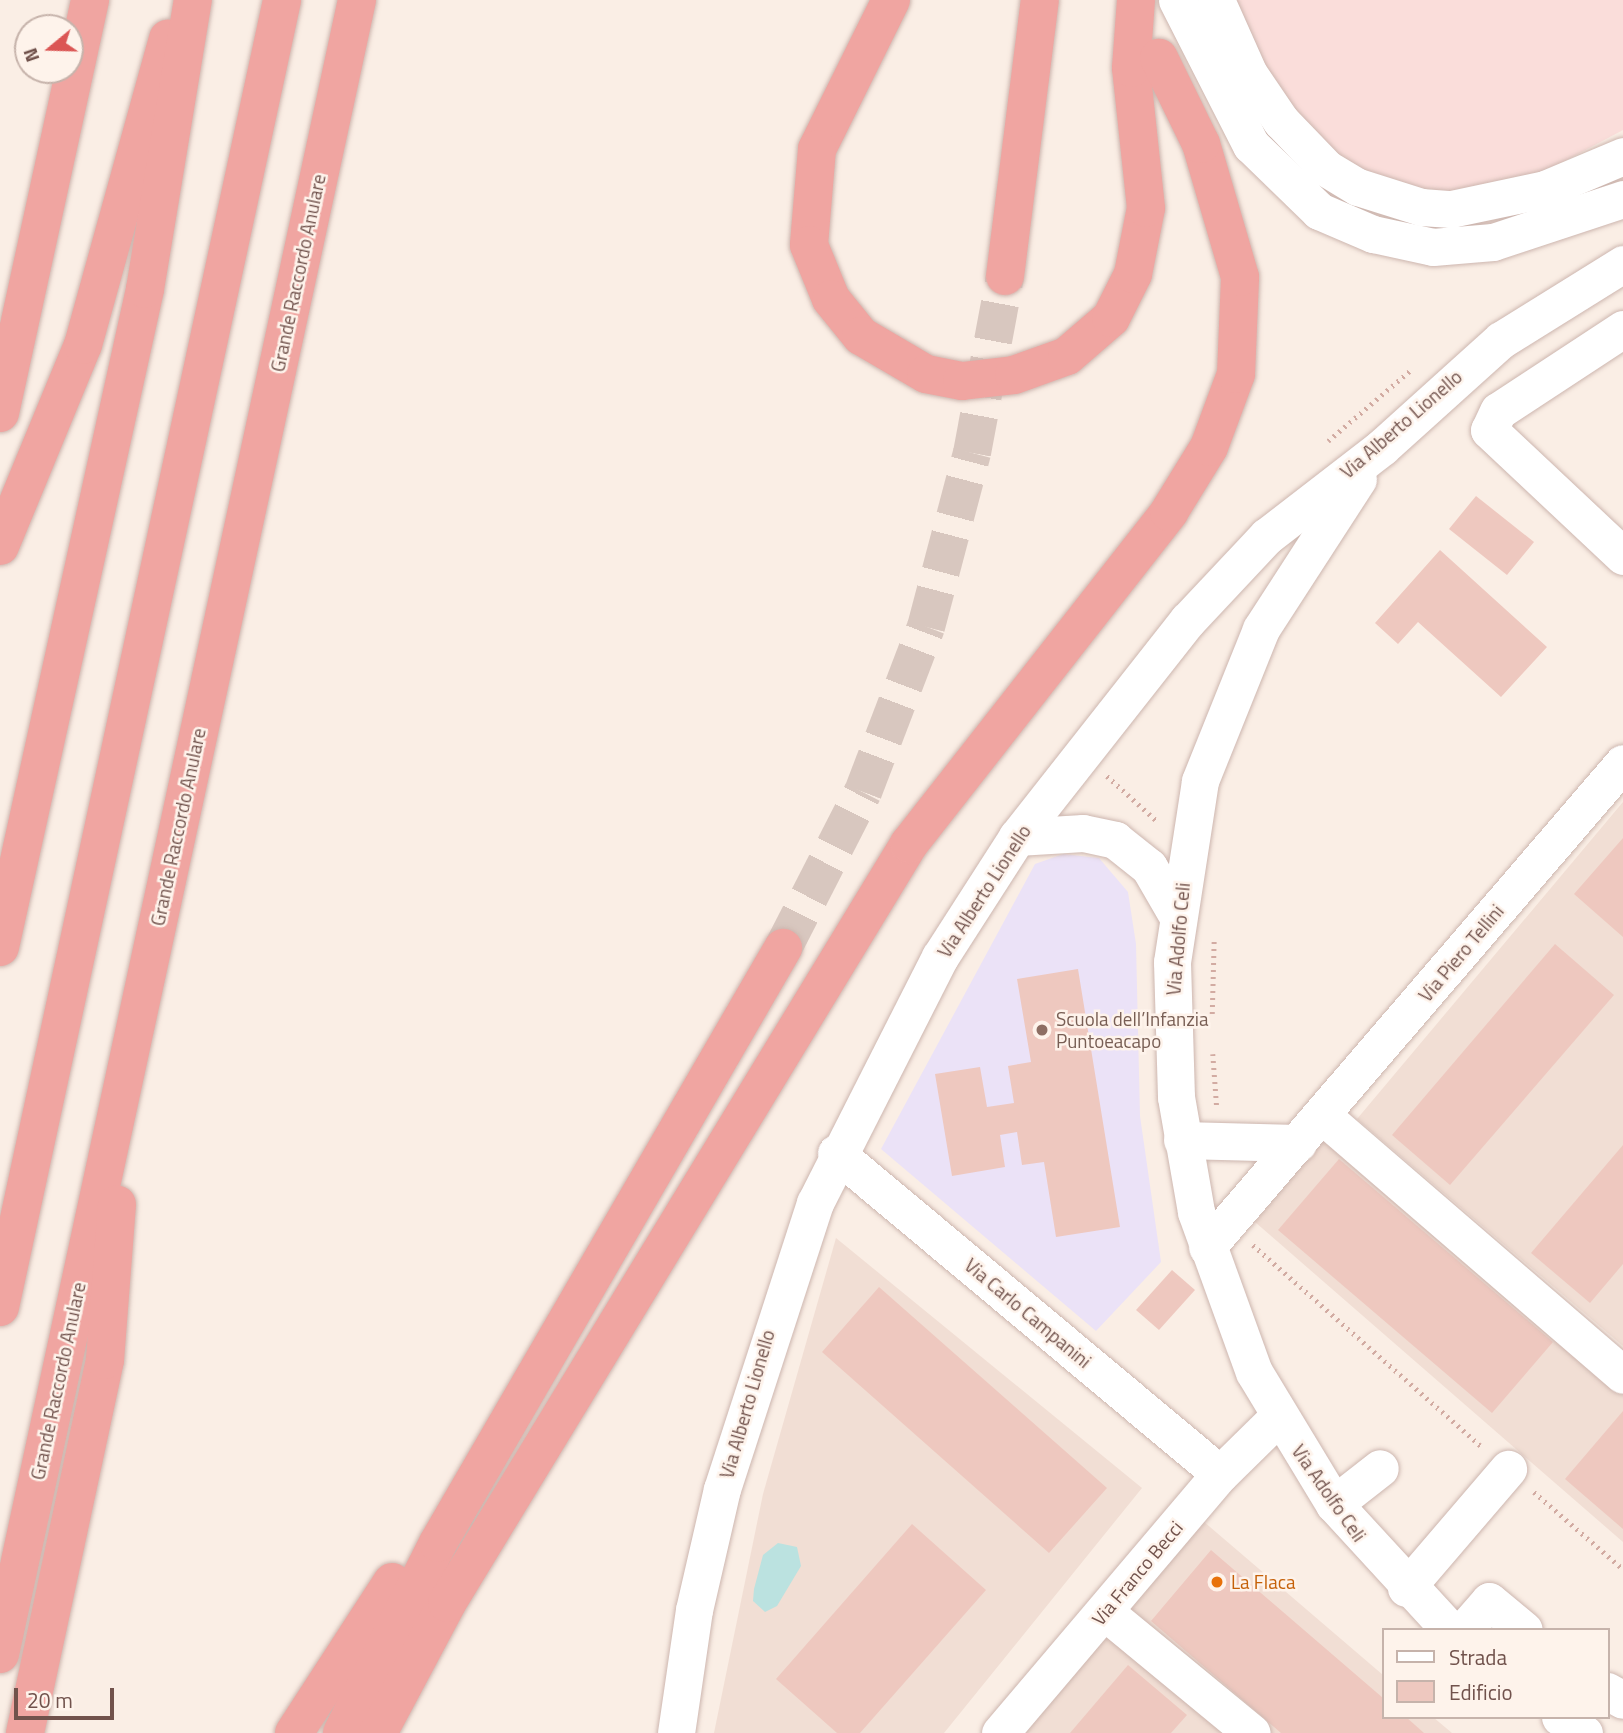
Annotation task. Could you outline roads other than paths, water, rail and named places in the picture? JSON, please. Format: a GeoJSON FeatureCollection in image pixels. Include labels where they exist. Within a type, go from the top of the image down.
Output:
{"type":"FeatureCollection","features":[{"type":"Feature","properties":{"kind":"highway"},"geometry":{"type":"LineString","coordinates":[[0,413],[90,0]]}},
{"type":"Feature","properties":{"kind":"highway"},"geometry":{"type":"LineString","coordinates":[[0,546],[80,355],[178,0]]}},
{"type":"Feature","properties":{"kind":"highway"},"geometry":{"type":"LineString","coordinates":[[0,947],[150,264],[192,0]]}},
{"type":"Feature","properties":{"kind":"highway"},"geometry":{"type":"LineString","coordinates":[[0,1307],[282,0]]}},
{"type":"Feature","properties":{"kind":"highway","name":"Grande Raccordo Anulare"},"geometry":{"type":"LineString","coordinates":[[0,1654],[357,0]]}},
{"type":"Feature","properties":{"kind":"highway"},"geometry":{"type":"LineString","coordinates":[[891,0],[817,149],[807,211],[809,245],[831,299],[861,335],[926,374],[962,381],[1014,375],[1067,356],[1111,318],[1133,274],[1146,208],[1131,68],[1136,0]]}},
{"type":"Feature","properties":{"kind":"highway"},"geometry":{"type":"LineString","coordinates":[[1005,276],[1040,0]]}},
{"type":"Feature","properties":{"kind":"highway"},"geometry":{"type":"LineString","coordinates":[[379,1733],[447,1603],[909,844],[1169,512],[1209,447],[1239,360],[1240,277],[1205,154],[1159,58]]}},
{"type":"Feature","properties":{"kind":"highway"},"geometry":{"type":"LineString","coordinates":[[342,1733],[425,1566],[580,1294],[783,948]]}},
{"type":"Feature","properties":{"kind":"highway"},"geometry":{"type":"LineString","coordinates":[[25,1733],[105,1360],[128,1055]]}},
{"type":"Feature","properties":{"kind":"highway"},"geometry":{"type":"LineString","coordinates":[[293,1733],[580,1294]]}},
{"type":"Feature","properties":{"kind":"street"},"geometry":{"type":"LineString","coordinates":[[1177,0],[1251,145],[1319,211],[1373,234],[1433,247],[1493,242],[1623,199]]}},
{"type":"Feature","properties":{"kind":"street"},"geometry":{"type":"LineString","coordinates":[[1216,0],[1249,74],[1281,121],[1326,168],[1358,187],[1421,207],[1451,209],[1545,188],[1623,156]]}},
{"type":"Feature","properties":{"kind":"street","name":"Via Alberto Lionello"},"geometry":{"type":"LineString","coordinates":[[676,1733],[694,1610],[732,1452],[771,1322],[836,1153],[940,957],[1017,837],[1079,752],[1245,557],[1382,447],[1501,340],[1623,264]]}},
{"type":"Feature","properties":{"kind":"street"},"geometry":{"type":"LineString","coordinates":[[1623,329],[1498,411],[1489,430],[1623,556]]}},
{"type":"Feature","properties":{"kind":"street","name":"Via Adolfo Celi"},"geometry":{"type":"LineString","coordinates":[[1382,447],[1312,542],[1261,629],[1200,782],[1186,847],[1171,991],[1182,1140],[1217,1234],[1235,1331],[1278,1417],[1334,1504],[1406,1588],[1448,1628]]}},
{"type":"Feature","properties":{"kind":"street","name":"Via Piero Tellini"},"geometry":{"type":"LineString","coordinates":[[1217,1234],[1323,1116],[1623,763]]}},
{"type":"Feature","properties":{"kind":"street"},"geometry":{"type":"LineString","coordinates":[[1017,837],[1083,833],[1115,839],[1149,867],[1178,917]]}},
{"type":"Feature","properties":{"kind":"street"},"geometry":{"type":"LineString","coordinates":[[1323,1116],[1623,1375]]}},
{"type":"Feature","properties":{"kind":"street"},"geometry":{"type":"LineString","coordinates":[[1182,1140],[1298,1143]]}},
{"type":"Feature","properties":{"kind":"street","name":"Via Carlo Campanini"},"geometry":{"type":"LineString","coordinates":[[836,1153],[1220,1474]]}},
{"type":"Feature","properties":{"kind":"street","name":"Via Franco Becci"},"geometry":{"type":"LineString","coordinates":[[1000,1733],[1220,1474],[1278,1417]]}},
{"type":"Feature","properties":{"kind":"street"},"geometry":{"type":"LineString","coordinates":[[1334,1504],[1380,1468]]}},
{"type":"Feature","properties":{"kind":"street"},"geometry":{"type":"LineString","coordinates":[[1406,1588],[1508,1469]]}},
{"type":"Feature","properties":{"kind":"street"},"geometry":{"type":"LineString","coordinates":[[1466,1628],[1489,1601],[1522,1628]]}},
{"type":"Feature","properties":{"kind":"street"},"geometry":{"type":"LineString","coordinates":[[1105,1612],[1252,1733]]}},
{"type":"Feature","properties":{"kind":"street"},"geometry":{"type":"LineString","coordinates":[[1563,1719],[1584,1733]]}},
{"type":"Feature","properties":{"kind":"water"},"geometry":{"type":"Polygon","coordinates":[[[778,1543],[797,1547],[801,1566],[777,1606],[765,1612],[753,1601],[754,1589],[763,1555],[778,1543]]]}},
{"type":"Feature","properties":{"kind":"tunnel"},"geometry":{"type":"LineString","coordinates":[[783,948],[863,792],[926,627],[972,453],[1005,276]]}},
{"type":"Feature","properties":{"kind":"place","name":"Scuola dell’Infanzia Puntoeacapo"},"geometry":{"type":"Point","coordinates":[1042,1030]}},
{"type":"Feature","properties":{"kind":"place","name":"La Flaca"},"geometry":{"type":"Point","coordinates":[1217,1582]}}]}
